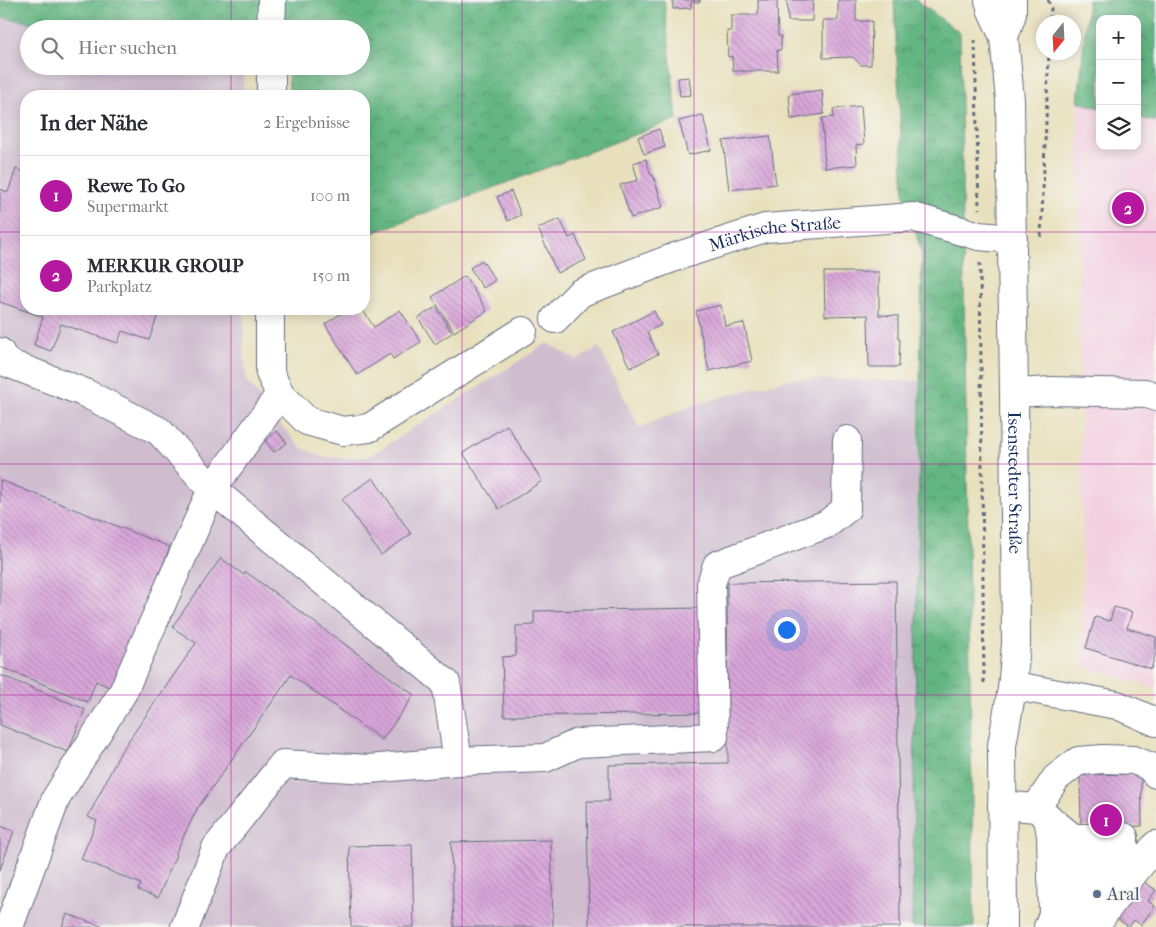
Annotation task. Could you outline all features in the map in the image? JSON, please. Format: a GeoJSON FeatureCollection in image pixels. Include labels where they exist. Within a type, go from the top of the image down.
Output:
{"type":"FeatureCollection","features":[{"type":"Feature","properties":{"kind":"street"},"geometry":{"type":"LineString","coordinates":[[272,0],[272,20]]}},
{"type":"Feature","properties":{"kind":"street","name":"Isenstedter Straße"},"geometry":{"type":"LineString","coordinates":[[989,0],[1004,37],[1010,100],[1016,644],[1012,689],[1002,745],[1003,927]]}},
{"type":"Feature","properties":{"kind":"street","name":"Isenstedter Straße"},"geometry":{"type":"LineString","coordinates":[[1004,37],[1012,14],[1012,0]]}},
{"type":"Feature","properties":{"kind":"street"},"geometry":{"type":"LineString","coordinates":[[271,75],[271,90]]}},
{"type":"Feature","properties":{"kind":"street","name":"Märkische Straße"},"geometry":{"type":"LineString","coordinates":[[555,320],[580,293],[678,256],[766,228],[913,217],[979,236],[1012,239]]}},
{"type":"Feature","properties":{"kind":"street"},"geometry":{"type":"LineString","coordinates":[[270,315],[270,373],[280,394],[307,421],[343,431],[369,428],[523,331]]}},
{"type":"Feature","properties":{"kind":"street"},"geometry":{"type":"LineString","coordinates":[[0,352],[5,362],[83,392],[159,431],[212,489],[446,683],[458,762]]}},
{"type":"Feature","properties":{"kind":"street"},"geometry":{"type":"LineString","coordinates":[[1014,393],[1052,391],[1145,393],[1156,397]]}},
{"type":"Feature","properties":{"kind":"street"},"geometry":{"type":"LineString","coordinates":[[9,927],[56,798],[123,692],[212,489],[280,394]]}},
{"type":"Feature","properties":{"kind":"street"},"geometry":{"type":"LineString","coordinates":[[185,927],[216,848],[283,764],[369,769],[546,758],[578,743],[714,737],[711,584],[717,565],[828,524],[846,509],[847,440]]}},
{"type":"Feature","properties":{"kind":"street"},"geometry":{"type":"LineString","coordinates":[[1012,689],[1026,688],[1117,705],[1156,722]]}},
{"type":"Feature","properties":{"kind":"street"},"geometry":{"type":"LineString","coordinates":[[1048,927],[1053,914],[1050,836],[1042,813],[1056,778],[1078,761],[1103,759],[1133,760],[1149,766],[1156,774]]}},
{"type":"Feature","properties":{"kind":"street"},"geometry":{"type":"LineString","coordinates":[[1002,806],[1042,813],[1085,838],[1124,837],[1125,872],[1118,894]]}},
{"type":"Feature","properties":{"kind":"street"},"geometry":{"type":"LineString","coordinates":[[1085,838],[1095,925]]}},
{"type":"Feature","properties":{"kind":"street"},"geometry":{"type":"LineString","coordinates":[[1069,927],[1074,916],[1085,838]]}},
{"type":"Feature","properties":{"kind":"street"},"geometry":{"type":"LineString","coordinates":[[1095,925],[1156,845]]}},
{"type":"Feature","properties":{"kind":"path"},"geometry":{"type":"LineString","coordinates":[[1048,0],[1051,8],[1050,15]]}},
{"type":"Feature","properties":{"kind":"path"},"geometry":{"type":"LineString","coordinates":[[974,34],[979,236],[984,690]]}},
{"type":"Feature","properties":{"kind":"shaded area"},"geometry":{"type":"Polygon","coordinates":[[[0,17],[20,20],[20,75],[243,75],[243,90],[20,90],[20,315],[244,315],[244,357],[247,381],[301,448],[324,457],[368,457],[547,343],[577,360],[599,347],[639,428],[696,404],[789,379],[919,381],[912,927],[0,927],[0,17]]]}},
{"type":"Feature","properties":{"kind":"shaded area"},"geometry":{"type":"Polygon","coordinates":[[[1078,102],[1096,107],[1096,150],[1141,150],[1141,118],[1156,122],[1156,689],[1083,666],[1078,102]]]}},
{"type":"Feature","properties":{"kind":"green space"},"geometry":{"type":"Polygon","coordinates":[[[0,0],[664,0],[677,119],[370,234],[370,90],[289,90],[288,75],[370,75],[370,20],[20,20],[0,17],[0,0]]]}},
{"type":"Feature","properties":{"kind":"green space"},"geometry":{"type":"Polygon","coordinates":[[[894,0],[916,0],[960,33],[974,927],[912,927],[922,254],[904,194],[894,0]]]}},
{"type":"Feature","properties":{"kind":"green space"},"geometry":{"type":"Polygon","coordinates":[[[1088,0],[1156,0],[1156,122],[1141,118],[1141,15],[1096,15],[1096,107],[1078,102],[1088,0]]]}},
{"type":"Feature","properties":{"kind":"building"},"geometry":{"type":"Polygon","coordinates":[[[673,0],[700,0],[700,2],[691,2],[691,8],[673,9],[673,0]]]}},
{"type":"Feature","properties":{"kind":"building"},"geometry":{"type":"Polygon","coordinates":[[[758,0],[777,0],[778,36],[781,36],[781,50],[777,50],[778,71],[733,71],[732,56],[728,57],[727,31],[731,31],[731,15],[758,15],[758,0]]]}},
{"type":"Feature","properties":{"kind":"building"},"geometry":{"type":"Polygon","coordinates":[[[787,0],[813,0],[812,21],[788,21],[787,0]]]}},
{"type":"Feature","properties":{"kind":"building"},"geometry":{"type":"Polygon","coordinates":[[[838,0],[856,0],[856,21],[872,21],[871,65],[861,65],[853,57],[823,58],[823,20],[838,20],[838,0]]]}},
{"type":"Feature","properties":{"kind":"building"},"geometry":{"type":"Polygon","coordinates":[[[689,77],[691,95],[680,96],[678,78],[689,77]]]}},
{"type":"Feature","properties":{"kind":"building"},"geometry":{"type":"Polygon","coordinates":[[[822,90],[824,114],[791,119],[789,94],[822,90]]]}},
{"type":"Feature","properties":{"kind":"building"},"geometry":{"type":"Polygon","coordinates":[[[861,106],[864,144],[856,145],[857,165],[825,168],[822,118],[834,117],[833,109],[861,106]]]}},
{"type":"Feature","properties":{"kind":"building"},"geometry":{"type":"Polygon","coordinates":[[[703,115],[711,150],[688,155],[679,121],[703,115]]]}},
{"type":"Feature","properties":{"kind":"building"},"geometry":{"type":"Polygon","coordinates":[[[659,129],[665,147],[644,154],[638,137],[659,129]]]}},
{"type":"Feature","properties":{"kind":"building"},"geometry":{"type":"Polygon","coordinates":[[[770,136],[776,184],[729,190],[723,141],[770,136]]]}},
{"type":"Feature","properties":{"kind":"building"},"geometry":{"type":"Polygon","coordinates":[[[646,159],[663,207],[631,218],[620,185],[638,180],[633,163],[646,159]]]}},
{"type":"Feature","properties":{"kind":"building"},"geometry":{"type":"Polygon","coordinates":[[[16,169],[20,171],[20,309],[0,302],[0,189],[8,192],[16,169]]]}},
{"type":"Feature","properties":{"kind":"building"},"geometry":{"type":"Polygon","coordinates":[[[511,191],[521,215],[508,221],[497,197],[511,191]]]}},
{"type":"Feature","properties":{"kind":"building"},"geometry":{"type":"Polygon","coordinates":[[[560,219],[569,238],[575,235],[586,260],[557,273],[538,228],[560,219]]]}},
{"type":"Feature","properties":{"kind":"building"},"geometry":{"type":"Polygon","coordinates":[[[482,260],[495,280],[483,288],[470,268],[482,260]]]}},
{"type":"Feature","properties":{"kind":"building"},"geometry":{"type":"Polygon","coordinates":[[[824,272],[879,272],[879,315],[898,316],[898,339],[900,339],[899,367],[869,367],[868,315],[825,316],[824,272]]]}},
{"type":"Feature","properties":{"kind":"building"},"geometry":{"type":"Polygon","coordinates":[[[465,276],[487,311],[454,332],[432,297],[465,276]]]}},
{"type":"Feature","properties":{"kind":"building"},"geometry":{"type":"Polygon","coordinates":[[[721,305],[725,326],[744,323],[752,361],[709,371],[696,311],[721,305]]]}},
{"type":"Feature","properties":{"kind":"building"},"geometry":{"type":"Polygon","coordinates":[[[436,307],[452,333],[435,344],[418,318],[436,307]]]}},
{"type":"Feature","properties":{"kind":"building"},"geometry":{"type":"Polygon","coordinates":[[[400,310],[421,342],[393,359],[390,354],[357,375],[325,324],[339,315],[366,315],[374,327],[400,310]]]}},
{"type":"Feature","properties":{"kind":"building"},"geometry":{"type":"Polygon","coordinates":[[[654,311],[661,325],[647,332],[658,354],[630,368],[613,332],[654,311]]]}},
{"type":"Feature","properties":{"kind":"building"},"geometry":{"type":"Polygon","coordinates":[[[37,315],[158,315],[149,340],[122,331],[118,343],[61,324],[51,351],[34,345],[43,317],[37,315]]]}},
{"type":"Feature","properties":{"kind":"building"},"geometry":{"type":"Polygon","coordinates":[[[507,425],[542,481],[499,509],[463,453],[507,425]]]}},
{"type":"Feature","properties":{"kind":"building"},"geometry":{"type":"Polygon","coordinates":[[[277,431],[287,443],[274,452],[265,441],[277,431]]]}},
{"type":"Feature","properties":{"kind":"building"},"geometry":{"type":"Polygon","coordinates":[[[373,478],[411,534],[381,555],[342,499],[373,478]]]}},
{"type":"Feature","properties":{"kind":"building"},"geometry":{"type":"Polygon","coordinates":[[[0,480],[170,547],[113,689],[96,681],[88,702],[0,667],[0,480]]]}},
{"type":"Feature","properties":{"kind":"building"},"geometry":{"type":"Polygon","coordinates":[[[221,558],[244,575],[246,572],[414,695],[382,740],[291,675],[197,809],[175,854],[158,898],[138,890],[141,884],[81,859],[97,821],[88,817],[120,753],[196,643],[172,627],[221,558]]]}},
{"type":"Feature","properties":{"kind":"building"},"geometry":{"type":"Polygon","coordinates":[[[896,581],[900,927],[589,927],[587,801],[609,801],[609,765],[728,763],[727,583],[896,581]]]}},
{"type":"Feature","properties":{"kind":"building"},"geometry":{"type":"Polygon","coordinates":[[[1114,607],[1132,612],[1127,628],[1156,637],[1156,652],[1151,669],[1086,648],[1095,617],[1110,621],[1114,607]]]}},
{"type":"Feature","properties":{"kind":"building"},"geometry":{"type":"Polygon","coordinates":[[[701,608],[704,713],[504,716],[502,657],[516,656],[516,626],[534,625],[534,611],[701,608]]]}},
{"type":"Feature","properties":{"kind":"building"},"geometry":{"type":"Polygon","coordinates":[[[0,675],[85,709],[68,752],[0,725],[0,675]]]}},
{"type":"Feature","properties":{"kind":"building"},"geometry":{"type":"Polygon","coordinates":[[[1141,774],[1142,826],[1081,827],[1080,775],[1141,774]]]}},
{"type":"Feature","properties":{"kind":"building"},"geometry":{"type":"Polygon","coordinates":[[[0,826],[14,831],[0,870],[0,826]]]}},
{"type":"Feature","properties":{"kind":"building"},"geometry":{"type":"Polygon","coordinates":[[[551,840],[553,927],[454,927],[451,842],[551,840]]]}},
{"type":"Feature","properties":{"kind":"building"},"geometry":{"type":"Polygon","coordinates":[[[412,845],[414,927],[351,927],[349,846],[412,845]]]}},
{"type":"Feature","properties":{"kind":"building"},"geometry":{"type":"Polygon","coordinates":[[[1140,879],[1156,890],[1148,901],[1155,906],[1141,925],[1134,920],[1129,927],[1113,916],[1140,879]]]}},
{"type":"Feature","properties":{"kind":"building"},"geometry":{"type":"Polygon","coordinates":[[[67,914],[104,927],[62,927],[67,914]]]}},
{"type":"Feature","properties":{"kind":"place","name":"MERKUR GROUP"},"geometry":{"type":"Point","coordinates":[1128,208]}},
{"type":"Feature","properties":{"kind":"place","name":"Rewe To Go"},"geometry":{"type":"Point","coordinates":[1106,820]}},
{"type":"Feature","properties":{"kind":"place","name":"Aral"},"geometry":{"type":"Point","coordinates":[1097,894]}}]}
